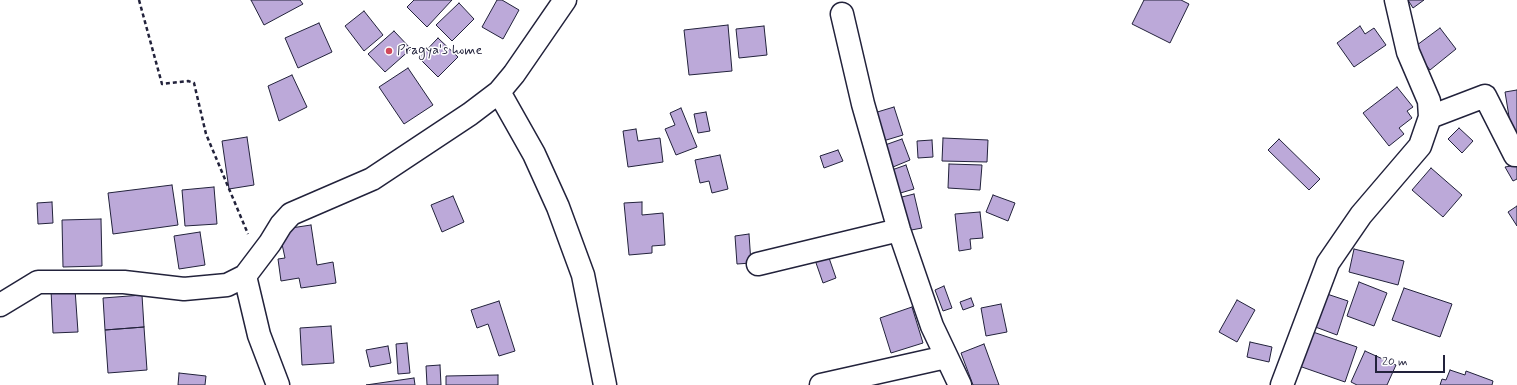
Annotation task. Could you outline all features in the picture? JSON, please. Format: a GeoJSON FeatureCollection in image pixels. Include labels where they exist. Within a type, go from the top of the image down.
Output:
{"type":"FeatureCollection","features":[{"type":"Feature","properties":{"kind":"street"},"geometry":{"type":"LineString","coordinates":[[0,305],[38,282],[124,282],[184,289],[227,286],[251,268],[281,225],[291,214],[372,178],[470,114],[499,92],[514,74],[566,0]]}},
{"type":"Feature","properties":{"kind":"street"},"geometry":{"type":"LineString","coordinates":[[1282,385],[1328,263],[1361,215],[1420,146],[1430,117],[1430,101],[1408,52],[1396,0]]}},
{"type":"Feature","properties":{"kind":"street"},"geometry":{"type":"LineString","coordinates":[[840,5],[863,104],[899,230],[932,326],[960,385]]}},
{"type":"Feature","properties":{"kind":"street"},"geometry":{"type":"LineString","coordinates":[[499,92],[534,154],[555,200],[583,275],[605,385]]}},
{"type":"Feature","properties":{"kind":"street"},"geometry":{"type":"LineString","coordinates":[[1430,117],[1485,96],[1515,155],[1517,154]]}},
{"type":"Feature","properties":{"kind":"street"},"geometry":{"type":"LineString","coordinates":[[758,264],[899,230]]}},
{"type":"Feature","properties":{"kind":"street"},"geometry":{"type":"LineString","coordinates":[[251,268],[259,335],[278,385]]}},
{"type":"Feature","properties":{"kind":"street"},"geometry":{"type":"LineString","coordinates":[[821,385],[946,357]]}},
{"type":"Feature","properties":{"kind":"path"},"geometry":{"type":"LineString","coordinates":[[139,0],[162,84],[188,81],[194,83],[206,134],[251,268]]}},
{"type":"Feature","properties":{"kind":"building"},"geometry":{"type":"Polygon","coordinates":[[[251,0],[300,0],[303,4],[264,25],[251,0]]]}},
{"type":"Feature","properties":{"kind":"building"},"geometry":{"type":"Polygon","coordinates":[[[414,0],[452,0],[427,27],[407,7],[414,0]]]}},
{"type":"Feature","properties":{"kind":"building"},"geometry":{"type":"Polygon","coordinates":[[[497,0],[502,0],[519,10],[503,39],[482,27],[497,0]]]}},
{"type":"Feature","properties":{"kind":"building"},"geometry":{"type":"Polygon","coordinates":[[[1144,0],[1181,0],[1189,4],[1170,43],[1132,24],[1144,0]]]}},
{"type":"Feature","properties":{"kind":"building"},"geometry":{"type":"Polygon","coordinates":[[[1408,0],[1424,0],[1413,8],[1408,0]]]}},
{"type":"Feature","properties":{"kind":"building"},"geometry":{"type":"Polygon","coordinates":[[[459,3],[474,19],[452,41],[436,25],[459,3]]]}},
{"type":"Feature","properties":{"kind":"building"},"geometry":{"type":"Polygon","coordinates":[[[364,11],[383,35],[364,51],[345,26],[364,11]]]}},
{"type":"Feature","properties":{"kind":"building"},"geometry":{"type":"Polygon","coordinates":[[[319,23],[332,52],[298,68],[285,38],[319,23]]]}},
{"type":"Feature","properties":{"kind":"building"},"geometry":{"type":"Polygon","coordinates":[[[728,25],[732,71],[689,75],[684,30],[728,25]]]}},
{"type":"Feature","properties":{"kind":"building"},"geometry":{"type":"Polygon","coordinates":[[[764,26],[767,55],[739,58],[736,29],[764,26]]]}},
{"type":"Feature","properties":{"kind":"building"},"geometry":{"type":"Polygon","coordinates":[[[1360,26],[1365,34],[1374,28],[1386,45],[1354,67],[1337,43],[1360,26]]]}},
{"type":"Feature","properties":{"kind":"building"},"geometry":{"type":"Polygon","coordinates":[[[1440,28],[1456,49],[1430,70],[1413,48],[1440,28]]]}},
{"type":"Feature","properties":{"kind":"building","name":"Pragya's home"},"geometry":{"type":"Polygon","coordinates":[[[394,31],[411,49],[385,72],[368,54],[394,31]]]}},
{"type":"Feature","properties":{"kind":"building"},"geometry":{"type":"Polygon","coordinates":[[[438,38],[458,57],[438,77],[419,58],[438,38]]]}},
{"type":"Feature","properties":{"kind":"building"},"geometry":{"type":"Polygon","coordinates":[[[408,68],[433,105],[404,124],[379,87],[408,68]]]}},
{"type":"Feature","properties":{"kind":"building"},"geometry":{"type":"Polygon","coordinates":[[[292,75],[307,107],[279,121],[268,86],[292,75]]]}},
{"type":"Feature","properties":{"kind":"building"},"geometry":{"type":"Polygon","coordinates":[[[1397,87],[1413,107],[1407,111],[1412,118],[1399,128],[1404,134],[1389,146],[1363,113],[1397,87]]]}},
{"type":"Feature","properties":{"kind":"building"},"geometry":{"type":"Polygon","coordinates":[[[1517,90],[1517,141],[1513,141],[1505,92],[1517,90]]]}},
{"type":"Feature","properties":{"kind":"building"},"geometry":{"type":"Polygon","coordinates":[[[894,107],[903,135],[883,141],[874,113],[894,107]]]}},
{"type":"Feature","properties":{"kind":"building"},"geometry":{"type":"Polygon","coordinates":[[[681,108],[697,147],[676,155],[665,129],[675,125],[670,113],[681,108]]]}},
{"type":"Feature","properties":{"kind":"building"},"geometry":{"type":"Polygon","coordinates":[[[706,112],[710,131],[698,133],[694,114],[706,112]]]}},
{"type":"Feature","properties":{"kind":"building"},"geometry":{"type":"Polygon","coordinates":[[[1459,128],[1473,141],[1462,153],[1448,139],[1459,128]]]}},
{"type":"Feature","properties":{"kind":"building"},"geometry":{"type":"Polygon","coordinates":[[[636,129],[638,141],[660,138],[663,162],[628,167],[623,131],[636,129]]]}},
{"type":"Feature","properties":{"kind":"building"},"geometry":{"type":"Polygon","coordinates":[[[247,137],[254,185],[229,189],[222,141],[247,137]]]}},
{"type":"Feature","properties":{"kind":"building"},"geometry":{"type":"Polygon","coordinates":[[[943,138],[988,140],[987,162],[942,161],[943,138]]]}},
{"type":"Feature","properties":{"kind":"building"},"geometry":{"type":"Polygon","coordinates":[[[902,139],[910,160],[893,167],[885,145],[902,139]]]}},
{"type":"Feature","properties":{"kind":"building"},"geometry":{"type":"Polygon","coordinates":[[[1279,139],[1320,179],[1309,190],[1268,150],[1279,139]]]}},
{"type":"Feature","properties":{"kind":"building"},"geometry":{"type":"Polygon","coordinates":[[[932,140],[933,157],[918,158],[917,141],[932,140]]]}},
{"type":"Feature","properties":{"kind":"building"},"geometry":{"type":"Polygon","coordinates":[[[838,150],[843,161],[824,168],[820,156],[838,150]]]}},
{"type":"Feature","properties":{"kind":"building"},"geometry":{"type":"Polygon","coordinates":[[[720,155],[728,189],[712,193],[709,181],[700,183],[695,160],[720,155]]]}},
{"type":"Feature","properties":{"kind":"building"},"geometry":{"type":"Polygon","coordinates":[[[949,164],[982,165],[980,190],[948,188],[949,164]]]}},
{"type":"Feature","properties":{"kind":"building"},"geometry":{"type":"Polygon","coordinates":[[[906,165],[914,189],[897,194],[889,171],[906,165]]]}},
{"type":"Feature","properties":{"kind":"building"},"geometry":{"type":"Polygon","coordinates":[[[1517,165],[1517,179],[1513,181],[1505,167],[1517,165]]]}},
{"type":"Feature","properties":{"kind":"building"},"geometry":{"type":"Polygon","coordinates":[[[1431,168],[1462,195],[1443,217],[1412,190],[1431,168]]]}},
{"type":"Feature","properties":{"kind":"building"},"geometry":{"type":"Polygon","coordinates":[[[172,185],[178,225],[113,234],[108,193],[172,185]]]}},
{"type":"Feature","properties":{"kind":"building"},"geometry":{"type":"Polygon","coordinates":[[[214,187],[217,224],[185,226],[182,190],[214,187]]]}},
{"type":"Feature","properties":{"kind":"building"},"geometry":{"type":"Polygon","coordinates":[[[914,194],[922,228],[906,231],[898,198],[914,194]]]}},
{"type":"Feature","properties":{"kind":"building"},"geometry":{"type":"Polygon","coordinates":[[[993,195],[1015,203],[1008,221],[986,212],[993,195]]]}},
{"type":"Feature","properties":{"kind":"building"},"geometry":{"type":"Polygon","coordinates":[[[453,196],[464,222],[442,232],[431,205],[453,196]]]}},
{"type":"Feature","properties":{"kind":"building"},"geometry":{"type":"Polygon","coordinates":[[[52,202],[53,223],[38,224],[37,203],[52,202]]]}},
{"type":"Feature","properties":{"kind":"building"},"geometry":{"type":"Polygon","coordinates":[[[642,202],[642,215],[663,213],[665,245],[652,246],[652,253],[629,255],[624,203],[642,202]]]}},
{"type":"Feature","properties":{"kind":"building"},"geometry":{"type":"Polygon","coordinates":[[[1517,206],[1517,226],[1508,212],[1517,206]]]}},
{"type":"Feature","properties":{"kind":"building"},"geometry":{"type":"Polygon","coordinates":[[[980,212],[983,238],[970,239],[971,249],[959,251],[955,214],[980,212]]]}},
{"type":"Feature","properties":{"kind":"building"},"geometry":{"type":"Polygon","coordinates":[[[101,219],[102,266],[63,267],[62,220],[101,219]]]}},
{"type":"Feature","properties":{"kind":"building"},"geometry":{"type":"Polygon","coordinates":[[[311,225],[317,265],[333,262],[336,283],[301,288],[299,278],[281,281],[278,259],[285,258],[282,244],[291,228],[311,225]]]}},
{"type":"Feature","properties":{"kind":"building"},"geometry":{"type":"Polygon","coordinates":[[[200,232],[205,265],[179,269],[174,236],[200,232]]]}},
{"type":"Feature","properties":{"kind":"building"},"geometry":{"type":"Polygon","coordinates":[[[749,234],[751,263],[737,264],[735,236],[749,234]]]}},
{"type":"Feature","properties":{"kind":"building"},"geometry":{"type":"Polygon","coordinates":[[[1354,249],[1404,261],[1398,285],[1349,272],[1354,249]]]}},
{"type":"Feature","properties":{"kind":"building"},"geometry":{"type":"Polygon","coordinates":[[[828,255],[836,278],[823,283],[815,260],[828,255]]]}},
{"type":"Feature","properties":{"kind":"building"},"geometry":{"type":"Polygon","coordinates":[[[1359,282],[1387,293],[1374,326],[1347,316],[1359,282]]]}},
{"type":"Feature","properties":{"kind":"building"},"geometry":{"type":"Polygon","coordinates":[[[944,286],[952,308],[943,311],[935,290],[944,286]]]}},
{"type":"Feature","properties":{"kind":"building"},"geometry":{"type":"Polygon","coordinates":[[[1404,288],[1452,304],[1440,337],[1392,320],[1404,288]]]}},
{"type":"Feature","properties":{"kind":"building"},"geometry":{"type":"Polygon","coordinates":[[[75,289],[78,332],[53,333],[51,290],[75,289]]]}},
{"type":"Feature","properties":{"kind":"building"},"geometry":{"type":"Polygon","coordinates":[[[1321,292],[1348,301],[1337,335],[1310,325],[1321,292]]]}},
{"type":"Feature","properties":{"kind":"building"},"geometry":{"type":"Polygon","coordinates":[[[142,295],[144,327],[105,330],[103,298],[142,295]]]}},
{"type":"Feature","properties":{"kind":"building"},"geometry":{"type":"Polygon","coordinates":[[[971,298],[974,306],[963,310],[960,302],[971,298]]]}},
{"type":"Feature","properties":{"kind":"building"},"geometry":{"type":"Polygon","coordinates":[[[1237,300],[1255,310],[1237,342],[1219,332],[1237,300]]]}},
{"type":"Feature","properties":{"kind":"building"},"geometry":{"type":"Polygon","coordinates":[[[499,301],[515,351],[499,356],[488,324],[477,328],[471,310],[499,301]]]}},
{"type":"Feature","properties":{"kind":"building"},"geometry":{"type":"Polygon","coordinates":[[[1001,304],[1007,332],[986,336],[981,308],[1001,304]]]}},
{"type":"Feature","properties":{"kind":"building"},"geometry":{"type":"Polygon","coordinates":[[[912,307],[923,343],[891,353],[880,318],[912,307]]]}},
{"type":"Feature","properties":{"kind":"building"},"geometry":{"type":"Polygon","coordinates":[[[331,326],[334,363],[302,365],[300,328],[331,326]]]}},
{"type":"Feature","properties":{"kind":"building"},"geometry":{"type":"Polygon","coordinates":[[[144,327],[147,370],[108,373],[105,330],[144,327]]]}},
{"type":"Feature","properties":{"kind":"building"},"geometry":{"type":"Polygon","coordinates":[[[1310,331],[1357,347],[1345,382],[1299,366],[1310,331]]]}},
{"type":"Feature","properties":{"kind":"building"},"geometry":{"type":"Polygon","coordinates":[[[1250,342],[1272,347],[1269,362],[1247,357],[1250,342]]]}},
{"type":"Feature","properties":{"kind":"building"},"geometry":{"type":"Polygon","coordinates":[[[407,343],[410,373],[398,374],[396,344],[407,343]]]}},
{"type":"Feature","properties":{"kind":"building"},"geometry":{"type":"Polygon","coordinates":[[[984,344],[999,385],[973,385],[961,353],[984,344]]]}},
{"type":"Feature","properties":{"kind":"building"},"geometry":{"type":"Polygon","coordinates":[[[388,346],[391,363],[370,367],[366,350],[388,346]]]}},
{"type":"Feature","properties":{"kind":"building"},"geometry":{"type":"Polygon","coordinates":[[[1365,351],[1396,365],[1387,385],[1357,385],[1351,382],[1365,351]]]}},
{"type":"Feature","properties":{"kind":"building"},"geometry":{"type":"Polygon","coordinates":[[[440,365],[441,385],[427,385],[426,366],[440,365]]]}},
{"type":"Feature","properties":{"kind":"building"},"geometry":{"type":"Polygon","coordinates":[[[1450,370],[1465,375],[1466,371],[1493,381],[1492,385],[1440,385],[1442,379],[1446,380],[1450,370]]]}},
{"type":"Feature","properties":{"kind":"building"},"geometry":{"type":"Polygon","coordinates":[[[179,373],[206,376],[205,385],[178,385],[179,373]]]}},
{"type":"Feature","properties":{"kind":"building"},"geometry":{"type":"Polygon","coordinates":[[[498,375],[498,385],[446,385],[446,376],[498,375]]]}},
{"type":"Feature","properties":{"kind":"building"},"geometry":{"type":"Polygon","coordinates":[[[414,378],[415,385],[366,385],[414,378]]]}},
{"type":"Feature","properties":{"kind":"place","name":"Pragya's home"},"geometry":{"type":"Point","coordinates":[389,51]}}]}
